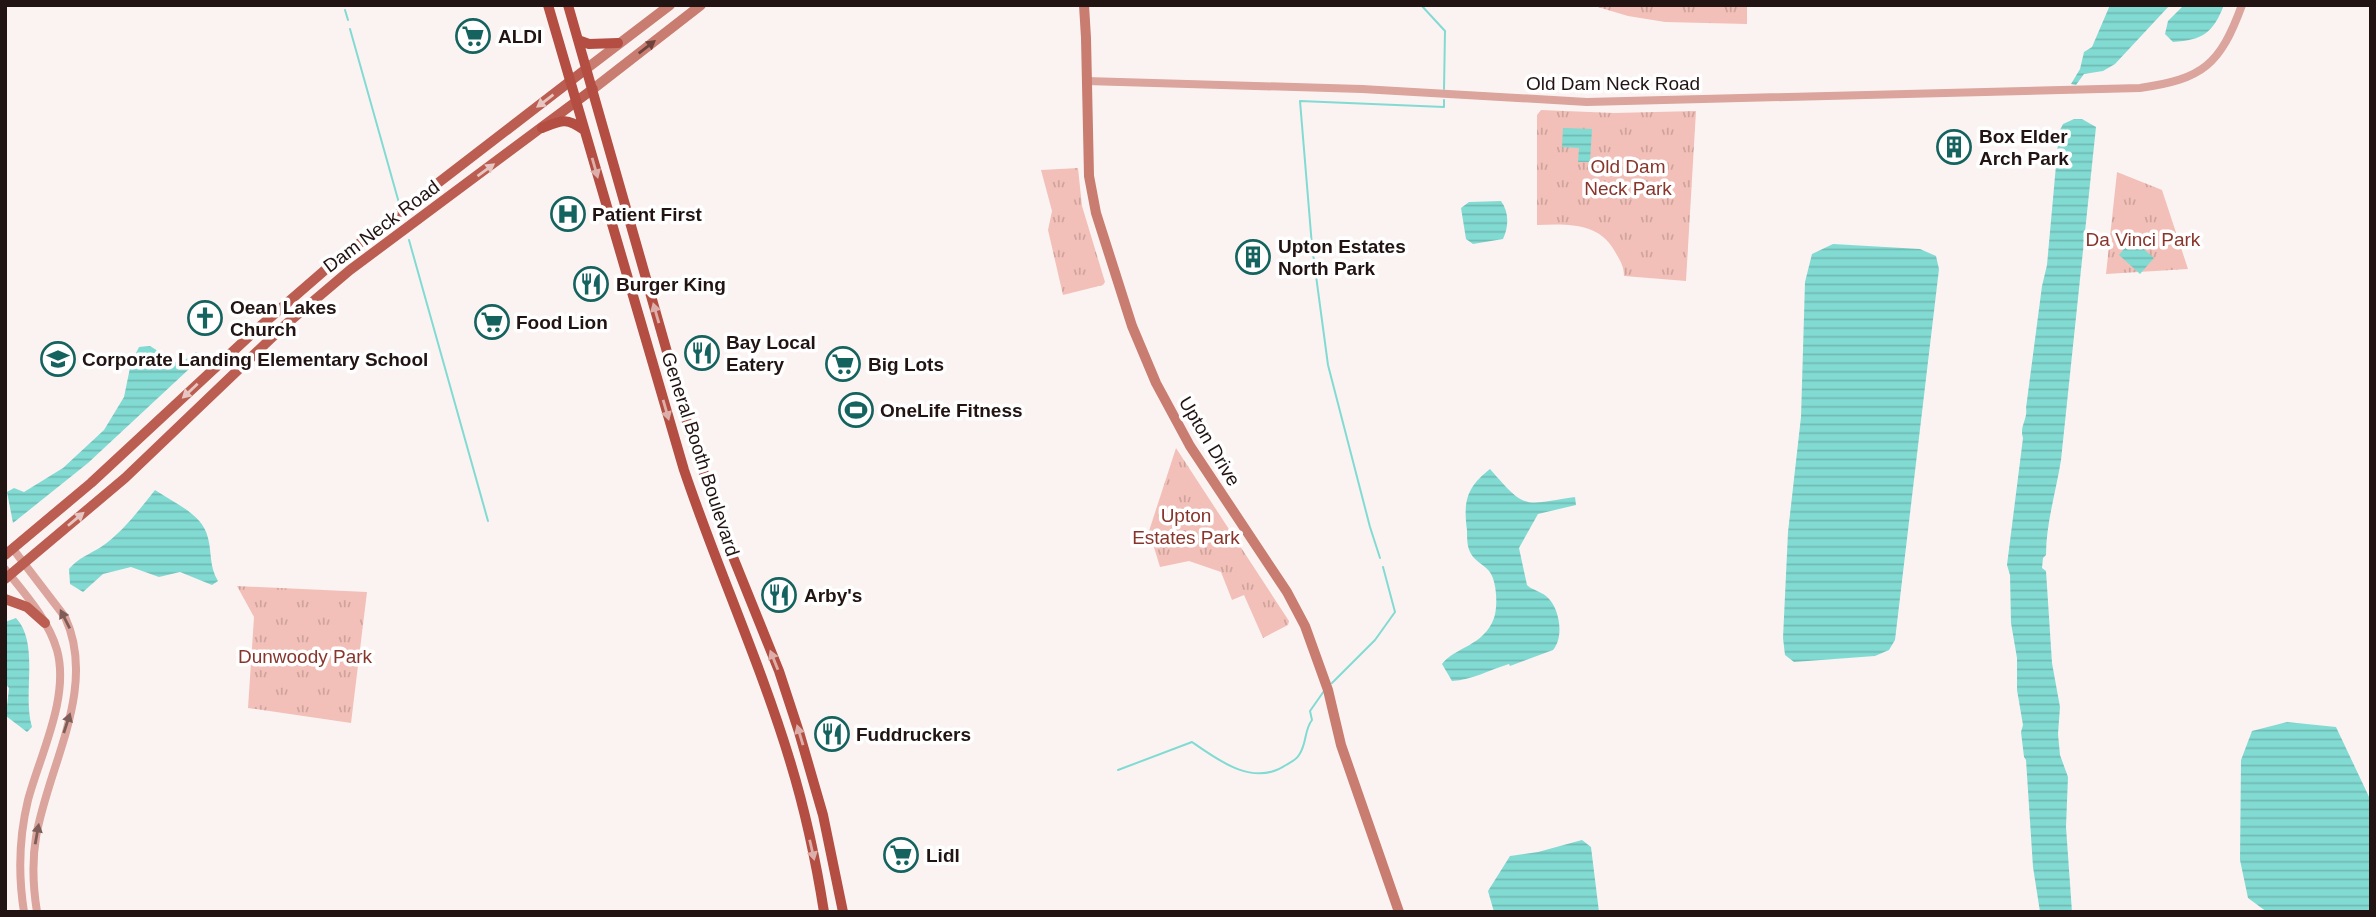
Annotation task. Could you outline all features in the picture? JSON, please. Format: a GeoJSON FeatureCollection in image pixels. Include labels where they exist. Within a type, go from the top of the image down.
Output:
{"type":"FeatureCollection","features":[{"type":"Feature","properties":{"kind":"highway","name":"General Booth Boulevard"},"geometry":{"type":"LineString","coordinates":[[548,5],[684,470],[791,762],[818,872],[824,912]]}},
{"type":"Feature","properties":{"kind":"highway","name":"General Booth Boulevard"},"geometry":{"type":"LineString","coordinates":[[569,5],[691,436],[733,557],[779,671],[806,752],[823,815],[842,912]]}},
{"type":"Feature","properties":{"kind":"highway"},"geometry":{"type":"LineString","coordinates":[[578,40],[589,44],[618,43]]}},
{"type":"Feature","properties":{"kind":"highway"},"geometry":{"type":"LineString","coordinates":[[542,128],[562,120],[572,121],[584,131]]}},
{"type":"Feature","properties":{"kind":"main road","name":"Dam Neck Road"},"geometry":{"type":"LineString","coordinates":[[9,552],[99,476],[319,275],[670,5]]}},
{"type":"Feature","properties":{"kind":"main road","name":"Dam Neck Road"},"geometry":{"type":"LineString","coordinates":[[7,574],[24,563],[125,478],[284,326],[359,264],[701,5]]}},
{"type":"Feature","properties":{"kind":"main road","name":"Upton Drive"},"geometry":{"type":"LineString","coordinates":[[1084,5],[1087,158],[1092,195],[1132,326],[1156,383],[1190,446],[1287,592],[1305,626],[1326,681],[1341,745],[1399,912]]}},
{"type":"Feature","properties":{"kind":"main road"},"geometry":{"type":"LineString","coordinates":[[5,599],[27,607],[45,623]]}},
{"type":"Feature","properties":{"kind":"street","name":"Old Dam Neck Road"},"geometry":{"type":"LineString","coordinates":[[1086,81],[1362,89],[1587,102],[2140,88],[2176,82],[2203,69],[2224,47],[2242,5]]}},
{"type":"Feature","properties":{"kind":"street"},"geometry":{"type":"LineString","coordinates":[[9,552],[24,563],[65,617],[71,629],[77,663],[73,705],[36,837],[34,871],[37,912]]}},
{"type":"Feature","properties":{"kind":"street"},"geometry":{"type":"LineString","coordinates":[[7,574],[45,623],[57,652],[60,682],[53,718],[28,799],[20,840],[20,885],[24,912]]}},
{"type":"Feature","properties":{"kind":"green space"},"geometry":{"type":"Polygon","coordinates":[[[1591,5],[1747,5],[1747,24],[1665,22],[1628,16],[1591,5]]]}},
{"type":"Feature","properties":{"kind":"green space","name":"Old Dam Neck Park"},"geometry":{"type":"Polygon","coordinates":[[[1541,110],[1614,113],[1696,111],[1686,281],[1624,276],[1614,250],[1599,234],[1580,227],[1537,225],[1537,115],[1541,110]]]}},
{"type":"Feature","properties":{"kind":"green space"},"geometry":{"type":"Polygon","coordinates":[[[1078,168],[1082,206],[1105,282],[1103,285],[1063,295],[1048,230],[1052,211],[1041,170],[1078,168]]]}},
{"type":"Feature","properties":{"kind":"green space","name":"Da Vinci Park"},"geometry":{"type":"Polygon","coordinates":[[[2117,172],[2162,190],[2188,269],[2106,274],[2117,172]]]}},
{"type":"Feature","properties":{"kind":"green space","name":"Upton Estates Park"},"geometry":{"type":"Polygon","coordinates":[[[1176,448],[1289,621],[1288,625],[1263,638],[1244,595],[1232,600],[1221,572],[1189,561],[1160,567],[1149,531],[1176,448]]]}},
{"type":"Feature","properties":{"kind":"green space","name":"Dunwoody Park"},"geometry":{"type":"Polygon","coordinates":[[[237,586],[367,592],[351,723],[248,708],[254,617],[237,586]]]}},
{"type":"Feature","properties":{"kind":"water"},"geometry":{"type":"Polygon","coordinates":[[[2110,5],[2170,5],[2115,64],[2103,71],[2084,74],[2076,85],[2071,84],[2080,69],[2084,52],[2092,47],[2110,5]]]}},
{"type":"Feature","properties":{"kind":"water"},"geometry":{"type":"Polygon","coordinates":[[[2184,5],[2224,5],[2216,22],[2206,33],[2192,39],[2173,42],[2165,34],[2168,21],[2184,5]]]}},
{"type":"Feature","properties":{"kind":"water"},"geometry":{"type":"Polygon","coordinates":[[[2082,119],[2096,127],[2061,460],[2042,568],[2046,571],[2052,663],[2060,707],[2060,755],[2068,777],[2066,827],[2072,912],[2040,912],[2033,867],[2026,760],[2021,732],[2023,725],[2017,690],[2017,658],[2011,623],[2010,575],[2007,565],[2022,430],[2047,265],[2059,132],[2063,124],[2082,119]]]}},
{"type":"Feature","properties":{"kind":"water"},"geometry":{"type":"Polygon","coordinates":[[[1563,128],[1592,129],[1590,162],[1578,162],[1579,148],[1562,147],[1563,128]]]}},
{"type":"Feature","properties":{"kind":"water"},"geometry":{"type":"Polygon","coordinates":[[[1501,201],[1507,219],[1503,239],[1473,244],[1466,239],[1461,208],[1469,202],[1501,201]]]}},
{"type":"Feature","properties":{"kind":"water"},"geometry":{"type":"Polygon","coordinates":[[[2132,239],[2154,258],[2140,274],[2119,255],[2132,239]]]}},
{"type":"Feature","properties":{"kind":"water"},"geometry":{"type":"Polygon","coordinates":[[[1833,244],[1920,249],[1936,256],[1939,269],[1895,640],[1889,650],[1875,656],[1794,662],[1785,655],[1783,638],[1788,532],[1801,417],[1805,282],[1812,254],[1833,244]]]}},
{"type":"Feature","properties":{"kind":"water"},"geometry":{"type":"Polygon","coordinates":[[[150,346],[179,364],[196,352],[202,357],[88,463],[13,523],[7,492],[14,488],[24,492],[63,468],[104,430],[124,397],[131,363],[139,347],[150,346]]]}},
{"type":"Feature","properties":{"kind":"water"},"geometry":{"type":"Polygon","coordinates":[[[1490,469],[1511,492],[1526,501],[1544,502],[1575,497],[1576,505],[1538,514],[1519,548],[1527,585],[1551,601],[1559,622],[1559,637],[1553,650],[1510,666],[1509,664],[1474,677],[1452,681],[1442,664],[1483,635],[1495,613],[1494,581],[1489,571],[1470,552],[1466,520],[1468,495],[1476,482],[1490,469]]]}},
{"type":"Feature","properties":{"kind":"water"},"geometry":{"type":"Polygon","coordinates":[[[155,490],[187,510],[200,522],[208,538],[212,565],[218,581],[212,585],[180,572],[159,577],[131,567],[103,574],[83,592],[70,584],[69,569],[116,535],[155,490]]]}},
{"type":"Feature","properties":{"kind":"water"},"geometry":{"type":"Polygon","coordinates":[[[16,618],[23,629],[29,655],[29,714],[32,727],[27,732],[6,716],[9,688],[5,683],[5,622],[16,618]]]}},
{"type":"Feature","properties":{"kind":"water"},"geometry":{"type":"Polygon","coordinates":[[[2287,722],[2336,727],[2371,801],[2371,912],[2267,912],[2248,898],[2240,860],[2241,760],[2252,731],[2287,722]]]}},
{"type":"Feature","properties":{"kind":"water"},"geometry":{"type":"Polygon","coordinates":[[[1582,840],[1591,847],[1599,912],[1494,912],[1488,891],[1510,856],[1538,852],[1582,840]]]}},
{"type":"Feature","properties":{"kind":"waterway"},"geometry":{"type":"LineString","coordinates":[[1421,5],[1445,31],[1444,89]]}},
{"type":"Feature","properties":{"kind":"waterway"},"geometry":{"type":"LineString","coordinates":[[345,10],[348,20]]}},
{"type":"Feature","properties":{"kind":"waterway"},"geometry":{"type":"LineString","coordinates":[[350,29],[399,203]]}},
{"type":"Feature","properties":{"kind":"waterway"},"geometry":{"type":"LineString","coordinates":[[1380,558],[1328,365],[1312,246],[1300,101],[1444,107],[1444,100]]}},
{"type":"Feature","properties":{"kind":"waterway"},"geometry":{"type":"LineString","coordinates":[[409,240],[488,521]]}},
{"type":"Feature","properties":{"kind":"waterway"},"geometry":{"type":"LineString","coordinates":[[1332,683],[1375,640],[1395,612],[1383,567]]}},
{"type":"Feature","properties":{"kind":"waterway"},"geometry":{"type":"LineString","coordinates":[[1118,770],[1192,742],[1237,769],[1262,773],[1274,771],[1299,755],[1312,720],[1310,711],[1324,691]]}},
{"type":"Feature","properties":{"kind":"place","name":"ALDI"},"geometry":{"type":"Point","coordinates":[473,36]}},
{"type":"Feature","properties":{"kind":"place","name":"Box Elder Arch Park"},"geometry":{"type":"Point","coordinates":[1954,147]}},
{"type":"Feature","properties":{"kind":"place","name":"Patient First"},"geometry":{"type":"Point","coordinates":[568,214]}},
{"type":"Feature","properties":{"kind":"place","name":"Upton Estates North Park"},"geometry":{"type":"Point","coordinates":[1253,257]}},
{"type":"Feature","properties":{"kind":"place","name":"Burger King"},"geometry":{"type":"Point","coordinates":[591,284]}},
{"type":"Feature","properties":{"kind":"place","name":"Oean Lakes Church"},"geometry":{"type":"Point","coordinates":[205,318]}},
{"type":"Feature","properties":{"kind":"place","name":"Food Lion"},"geometry":{"type":"Point","coordinates":[492,322]}},
{"type":"Feature","properties":{"kind":"place","name":"Bay Local Eatery"},"geometry":{"type":"Point","coordinates":[702,353]}},
{"type":"Feature","properties":{"kind":"place","name":"Corporate Landing Elementary School"},"geometry":{"type":"Point","coordinates":[58,359]}},
{"type":"Feature","properties":{"kind":"place","name":"Big Lots"},"geometry":{"type":"Point","coordinates":[843,364]}},
{"type":"Feature","properties":{"kind":"place","name":"OneLife Fitness"},"geometry":{"type":"Point","coordinates":[856,410]}},
{"type":"Feature","properties":{"kind":"place","name":"Arby's"},"geometry":{"type":"Point","coordinates":[779,595]}},
{"type":"Feature","properties":{"kind":"place","name":"Fuddruckers"},"geometry":{"type":"Point","coordinates":[832,734]}},
{"type":"Feature","properties":{"kind":"place","name":"Lidl"},"geometry":{"type":"Point","coordinates":[901,855]}}]}
